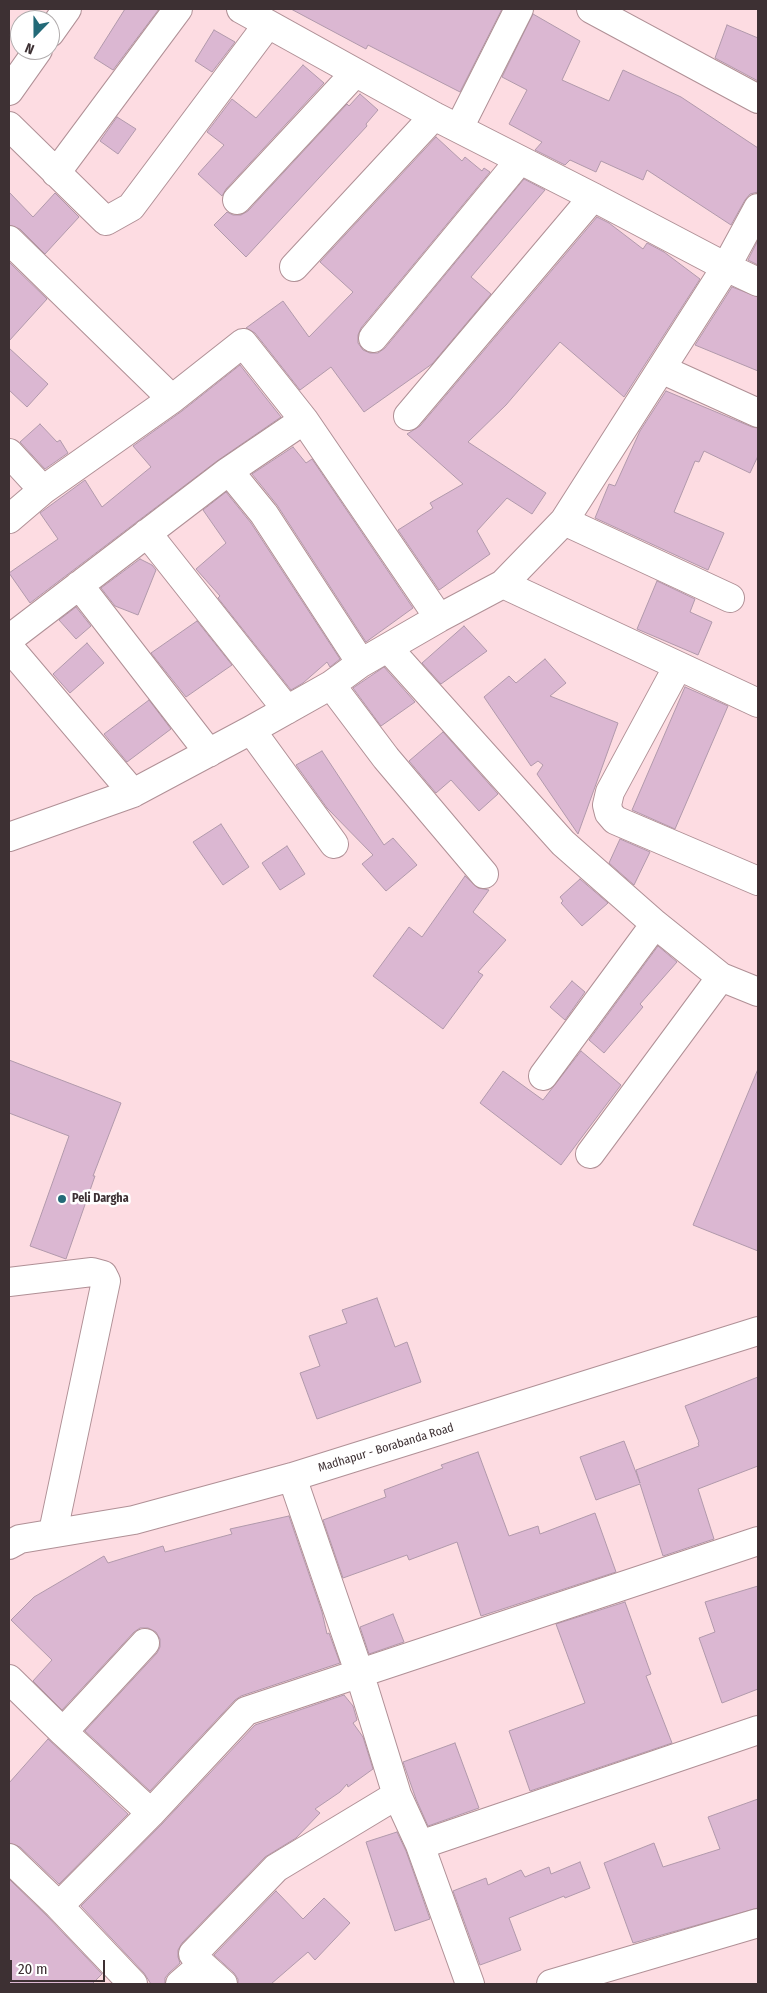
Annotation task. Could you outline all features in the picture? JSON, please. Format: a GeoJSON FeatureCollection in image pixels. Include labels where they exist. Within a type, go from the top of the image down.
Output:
{"type":"FeatureCollection","features":[{"type":"Feature","properties":{"kind":"street"},"geometry":{"type":"LineString","coordinates":[[56,173],[178,9]]}},
{"type":"Feature","properties":{"kind":"street"},"geometry":{"type":"LineString","coordinates":[[241,9],[434,116],[758,282]]}},
{"type":"Feature","properties":{"kind":"street"},"geometry":{"type":"LineString","coordinates":[[459,128],[519,9]]}},
{"type":"Feature","properties":{"kind":"street"},"geometry":{"type":"LineString","coordinates":[[591,9],[758,99]]}},
{"type":"Feature","properties":{"kind":"street"},"geometry":{"type":"LineString","coordinates":[[9,126],[106,222],[131,207],[268,24]]}},
{"type":"Feature","properties":{"kind":"street"},"geometry":{"type":"LineString","coordinates":[[9,91],[31,60]]}},
{"type":"Feature","properties":{"kind":"street"},"geometry":{"type":"LineString","coordinates":[[237,200],[355,73]]}},
{"type":"Feature","properties":{"kind":"street"},"geometry":{"type":"LineString","coordinates":[[294,267],[434,116]]}},
{"type":"Feature","properties":{"kind":"street"},"geometry":{"type":"LineString","coordinates":[[373,338],[520,160]]}},
{"type":"Feature","properties":{"kind":"street"},"geometry":{"type":"LineString","coordinates":[[408,416],[593,197]]}},
{"type":"Feature","properties":{"kind":"street"},"geometry":{"type":"LineString","coordinates":[[9,837],[133,793],[288,710],[439,618],[503,584],[564,521],[726,267],[758,208]]}},
{"type":"Feature","properties":{"kind":"street"},"geometry":{"type":"LineString","coordinates":[[9,240],[172,399]]}},
{"type":"Feature","properties":{"kind":"street"},"geometry":{"type":"LineString","coordinates":[[9,519],[43,490],[172,399],[243,343],[304,420],[439,618]]}},
{"type":"Feature","properties":{"kind":"street"},"geometry":{"type":"LineString","coordinates":[[661,369],[758,414]]}},
{"type":"Feature","properties":{"kind":"street"},"geometry":{"type":"LineString","coordinates":[[9,639],[229,471],[304,420]]}},
{"type":"Feature","properties":{"kind":"street"},"geometry":{"type":"LineString","coordinates":[[9,453],[43,490]]}},
{"type":"Feature","properties":{"kind":"street"},"geometry":{"type":"LineString","coordinates":[[229,471],[264,514],[361,664]]}},
{"type":"Feature","properties":{"kind":"street"},"geometry":{"type":"LineString","coordinates":[[564,521],[730,598]]}},
{"type":"Feature","properties":{"kind":"street"},"geometry":{"type":"LineString","coordinates":[[147,533],[288,710]]}},
{"type":"Feature","properties":{"kind":"street"},"geometry":{"type":"LineString","coordinates":[[503,584],[758,703]]}},
{"type":"Feature","properties":{"kind":"street"},"geometry":{"type":"LineString","coordinates":[[79,585],[209,753]]}},
{"type":"Feature","properties":{"kind":"street"},"geometry":{"type":"LineString","coordinates":[[9,647],[133,793]]}},
{"type":"Feature","properties":{"kind":"street"},"geometry":{"type":"LineString","coordinates":[[388,648],[563,843],[655,924],[721,977],[758,992]]}},
{"type":"Feature","properties":{"kind":"street"},"geometry":{"type":"LineString","coordinates":[[678,666],[610,792],[607,805],[609,813],[615,820],[758,881]]}},
{"type":"Feature","properties":{"kind":"street"},"geometry":{"type":"LineString","coordinates":[[331,685],[386,758],[484,874]]}},
{"type":"Feature","properties":{"kind":"street"},"geometry":{"type":"LineString","coordinates":[[251,730],[334,844]]}},
{"type":"Feature","properties":{"kind":"street"},"geometry":{"type":"LineString","coordinates":[[543,1076],[655,924]]}},
{"type":"Feature","properties":{"kind":"street"},"geometry":{"type":"LineString","coordinates":[[590,1154],[721,977]]}},
{"type":"Feature","properties":{"kind":"street"},"geometry":{"type":"LineString","coordinates":[[9,1282],[92,1272],[103,1275],[106,1281],[53,1532]]}},
{"type":"Feature","properties":{"kind":"street","name":"Madhapur - Borabanda Road"},"geometry":{"type":"LineString","coordinates":[[12,1541],[53,1532],[134,1520],[292,1477],[758,1331]]}},
{"type":"Feature","properties":{"kind":"street"},"geometry":{"type":"LineString","coordinates":[[292,1477],[359,1672],[397,1795],[420,1845],[470,1984]]}},
{"type":"Feature","properties":{"kind":"street"},"geometry":{"type":"LineString","coordinates":[[59,1906],[151,1813],[246,1711],[758,1541]]}},
{"type":"Feature","properties":{"kind":"street"},"geometry":{"type":"LineString","coordinates":[[62,1732],[145,1643]]}},
{"type":"Feature","properties":{"kind":"street"},"geometry":{"type":"LineString","coordinates":[[9,1679],[62,1732],[151,1813]]}},
{"type":"Feature","properties":{"kind":"street"},"geometry":{"type":"LineString","coordinates":[[420,1845],[758,1730]]}},
{"type":"Feature","properties":{"kind":"street"},"geometry":{"type":"LineString","coordinates":[[223,1984],[202,1966],[193,1954],[276,1868],[397,1795]]}},
{"type":"Feature","properties":{"kind":"street"},"geometry":{"type":"LineString","coordinates":[[9,1858],[59,1906],[132,1984]]}},
{"type":"Feature","properties":{"kind":"street"},"geometry":{"type":"LineString","coordinates":[[552,1984],[758,1923]]}},
{"type":"Feature","properties":{"kind":"street"},"geometry":{"type":"LineString","coordinates":[[180,1984],[202,1966]]}},
{"type":"Feature","properties":{"kind":"building"},"geometry":{"type":"Polygon","coordinates":[[[125,9],[159,9],[113,70],[94,58],[125,9]]]}},
{"type":"Feature","properties":{"kind":"building"},"geometry":{"type":"Polygon","coordinates":[[[291,9],[502,9],[460,92],[368,45],[366,49],[291,9]]]}},
{"type":"Feature","properties":{"kind":"building"},"geometry":{"type":"Polygon","coordinates":[[[533,14],[580,41],[562,80],[609,101],[623,70],[681,97],[758,148],[758,192],[750,194],[745,200],[731,225],[647,170],[643,180],[601,161],[596,172],[570,160],[565,165],[535,150],[542,142],[509,124],[527,90],[502,77],[533,14]]]}},
{"type":"Feature","properties":{"kind":"building"},"geometry":{"type":"Polygon","coordinates":[[[727,25],[758,38],[758,81],[715,58],[727,25]]]}},
{"type":"Feature","properties":{"kind":"building"},"geometry":{"type":"Polygon","coordinates":[[[214,30],[235,42],[212,72],[195,61],[214,30]]]}},
{"type":"Feature","properties":{"kind":"building"},"geometry":{"type":"Polygon","coordinates":[[[303,65],[324,83],[226,189],[222,196],[198,174],[224,145],[207,132],[232,99],[256,118],[303,65]]]}},
{"type":"Feature","properties":{"kind":"building"},"geometry":{"type":"Polygon","coordinates":[[[360,94],[378,110],[366,124],[367,126],[246,257],[214,225],[227,212],[233,215],[241,215],[248,211],[347,104],[349,106],[360,94]]]}},
{"type":"Feature","properties":{"kind":"building"},"geometry":{"type":"Polygon","coordinates":[[[117,117],[136,129],[118,154],[100,141],[117,117]]]}},
{"type":"Feature","properties":{"kind":"building"},"geometry":{"type":"Polygon","coordinates":[[[436,137],[462,161],[465,157],[482,171],[484,168],[490,172],[361,328],[358,335],[358,343],[363,350],[370,353],[378,353],[385,348],[524,179],[545,190],[471,277],[491,294],[432,364],[364,412],[331,367],[300,390],[255,333],[246,328],[283,301],[309,337],[353,292],[320,262],[436,137]]]}},
{"type":"Feature","properties":{"kind":"building"},"geometry":{"type":"Polygon","coordinates":[[[9,192],[33,217],[55,193],[79,217],[45,254],[20,229],[9,225],[9,192]]]}},
{"type":"Feature","properties":{"kind":"building"},"geometry":{"type":"Polygon","coordinates":[[[597,217],[609,223],[643,249],[647,243],[664,252],[700,279],[624,397],[560,342],[506,405],[468,442],[546,493],[532,514],[507,498],[477,531],[490,554],[439,590],[398,530],[433,508],[430,503],[463,484],[407,434],[420,426],[597,217]]]}},
{"type":"Feature","properties":{"kind":"building"},"geometry":{"type":"Polygon","coordinates":[[[758,240],[758,265],[748,260],[758,240]]]}},
{"type":"Feature","properties":{"kind":"building"},"geometry":{"type":"Polygon","coordinates":[[[9,262],[47,299],[9,341],[9,262]]]}},
{"type":"Feature","properties":{"kind":"building"},"geometry":{"type":"Polygon","coordinates":[[[732,287],[758,297],[758,371],[695,345],[732,287]]]}},
{"type":"Feature","properties":{"kind":"building"},"geometry":{"type":"Polygon","coordinates":[[[9,348],[48,384],[27,407],[9,390],[9,348]]]}},
{"type":"Feature","properties":{"kind":"building"},"geometry":{"type":"Polygon","coordinates":[[[240,365],[281,417],[217,461],[30,603],[9,573],[58,539],[40,513],[85,480],[102,507],[151,467],[133,446],[182,411],[240,365]]]}},
{"type":"Feature","properties":{"kind":"building"},"geometry":{"type":"Polygon","coordinates":[[[666,391],[758,428],[758,456],[750,473],[704,451],[699,462],[695,461],[674,512],[724,533],[708,570],[595,518],[609,484],[615,486],[640,431],[666,391]]]}},
{"type":"Feature","properties":{"kind":"building"},"geometry":{"type":"Polygon","coordinates":[[[40,424],[57,442],[60,440],[68,453],[45,469],[20,442],[40,424]]]}},
{"type":"Feature","properties":{"kind":"building"},"geometry":{"type":"Polygon","coordinates":[[[293,447],[306,463],[312,459],[413,608],[366,642],[277,505],[252,474],[293,447]]]}},
{"type":"Feature","properties":{"kind":"building"},"geometry":{"type":"Polygon","coordinates":[[[226,492],[251,523],[340,659],[330,667],[327,662],[303,683],[291,690],[218,598],[220,596],[196,569],[226,543],[203,510],[226,492]]]}},
{"type":"Feature","properties":{"kind":"building"},"geometry":{"type":"Polygon","coordinates":[[[140,559],[152,565],[156,570],[138,615],[115,606],[101,588],[140,559]]]}},
{"type":"Feature","properties":{"kind":"building"},"geometry":{"type":"Polygon","coordinates":[[[657,581],[695,599],[690,612],[712,622],[698,655],[637,629],[657,581]]]}},
{"type":"Feature","properties":{"kind":"building"},"geometry":{"type":"Polygon","coordinates":[[[76,607],[91,626],[76,639],[59,620],[76,607]]]}},
{"type":"Feature","properties":{"kind":"building"},"geometry":{"type":"Polygon","coordinates":[[[197,621],[232,665],[186,697],[151,653],[197,621]]]}},
{"type":"Feature","properties":{"kind":"building"},"geometry":{"type":"Polygon","coordinates":[[[464,626],[487,651],[441,684],[422,663],[464,626]]]}},
{"type":"Feature","properties":{"kind":"building"},"geometry":{"type":"Polygon","coordinates":[[[87,643],[104,663],[70,693],[53,674],[87,643]]]}},
{"type":"Feature","properties":{"kind":"building"},"geometry":{"type":"Polygon","coordinates":[[[545,659],[566,683],[550,696],[618,723],[578,834],[537,774],[543,765],[538,761],[531,766],[484,697],[509,676],[516,683],[545,659]]]}},
{"type":"Feature","properties":{"kind":"building"},"geometry":{"type":"Polygon","coordinates":[[[384,667],[415,702],[381,726],[353,688],[384,667]]]}},
{"type":"Feature","properties":{"kind":"building"},"geometry":{"type":"Polygon","coordinates":[[[685,687],[728,706],[675,829],[632,810],[685,687]]]}},
{"type":"Feature","properties":{"kind":"building"},"geometry":{"type":"Polygon","coordinates":[[[149,700],[171,729],[127,762],[104,734],[149,700]]]}},
{"type":"Feature","properties":{"kind":"building"},"geometry":{"type":"Polygon","coordinates":[[[443,732],[498,794],[479,811],[451,780],[436,793],[409,761],[443,732]]]}},
{"type":"Feature","properties":{"kind":"building"},"geometry":{"type":"Polygon","coordinates":[[[322,751],[384,845],[393,838],[417,865],[386,891],[362,864],[373,855],[327,808],[296,765],[322,751]]]}},
{"type":"Feature","properties":{"kind":"building"},"geometry":{"type":"Polygon","coordinates":[[[221,824],[249,867],[223,885],[193,842],[221,824]]]}},
{"type":"Feature","properties":{"kind":"building"},"geometry":{"type":"Polygon","coordinates":[[[620,839],[650,852],[634,885],[609,863],[620,839]]]}},
{"type":"Feature","properties":{"kind":"building"},"geometry":{"type":"Polygon","coordinates":[[[287,846],[305,874],[280,890],[262,863],[287,846]]]}},
{"type":"Feature","properties":{"kind":"building"},"geometry":{"type":"Polygon","coordinates":[[[465,876],[478,888],[489,890],[473,912],[506,940],[478,972],[483,975],[443,1029],[373,976],[409,927],[422,937],[465,876]]]}},
{"type":"Feature","properties":{"kind":"building"},"geometry":{"type":"Polygon","coordinates":[[[580,879],[608,903],[582,926],[561,903],[563,901],[560,897],[580,879]]]}},
{"type":"Feature","properties":{"kind":"building"},"geometry":{"type":"Polygon","coordinates":[[[658,946],[677,962],[640,1004],[643,1007],[604,1053],[589,1040],[658,946]]]}},
{"type":"Feature","properties":{"kind":"building"},"geometry":{"type":"Polygon","coordinates":[[[572,981],[585,992],[565,1020],[550,1007],[572,981]]]}},
{"type":"Feature","properties":{"kind":"building"},"geometry":{"type":"Polygon","coordinates":[[[581,1051],[621,1085],[561,1165],[480,1103],[503,1071],[543,1100],[581,1051]]]}},
{"type":"Feature","properties":{"kind":"building"},"geometry":{"type":"Polygon","coordinates":[[[9,1060],[121,1103],[93,1176],[95,1176],[66,1259],[30,1246],[69,1136],[9,1113],[9,1060]]]}},
{"type":"Feature","properties":{"kind":"building"},"geometry":{"type":"Polygon","coordinates":[[[758,1069],[758,1251],[693,1225],[758,1069]]]}},
{"type":"Feature","properties":{"kind":"building"},"geometry":{"type":"Polygon","coordinates":[[[377,1298],[395,1347],[407,1342],[421,1382],[317,1419],[300,1373],[320,1366],[309,1336],[347,1323],[342,1310],[377,1298]]]}},
{"type":"Feature","properties":{"kind":"building"},"geometry":{"type":"Polygon","coordinates":[[[758,1377],[758,1466],[698,1489],[714,1539],[663,1556],[640,1484],[596,1500],[580,1457],[624,1441],[640,1483],[636,1470],[699,1446],[685,1406],[758,1377]]]}},
{"type":"Feature","properties":{"kind":"building"},"geometry":{"type":"Polygon","coordinates":[[[478,1452],[509,1536],[538,1526],[540,1534],[595,1513],[616,1572],[481,1616],[457,1542],[409,1560],[407,1555],[343,1578],[323,1520],[386,1497],[384,1490],[443,1468],[441,1465],[478,1452]]]}},
{"type":"Feature","properties":{"kind":"building"},"geometry":{"type":"Polygon","coordinates":[[[289,1516],[322,1612],[327,1634],[329,1633],[340,1663],[241,1696],[235,1700],[150,1791],[85,1731],[157,1653],[160,1647],[160,1639],[156,1632],[148,1628],[140,1628],[134,1632],[62,1710],[33,1681],[52,1660],[11,1620],[34,1597],[104,1556],[108,1563],[163,1546],[165,1552],[232,1534],[230,1529],[289,1516]]]}},
{"type":"Feature","properties":{"kind":"building"},"geometry":{"type":"Polygon","coordinates":[[[758,1586],[758,1689],[722,1703],[699,1638],[715,1632],[705,1602],[758,1586]]]}},
{"type":"Feature","properties":{"kind":"building"},"geometry":{"type":"Polygon","coordinates":[[[625,1602],[651,1674],[646,1676],[672,1743],[530,1791],[509,1731],[585,1703],[556,1624],[625,1602]]]}},
{"type":"Feature","properties":{"kind":"building"},"geometry":{"type":"Polygon","coordinates":[[[393,1614],[404,1642],[369,1654],[360,1627],[393,1614]]]}},
{"type":"Feature","properties":{"kind":"building"},"geometry":{"type":"Polygon","coordinates":[[[344,1695],[353,1706],[357,1720],[353,1723],[363,1737],[373,1769],[348,1787],[347,1784],[340,1792],[315,1809],[320,1813],[296,1838],[265,1857],[182,1943],[178,1950],[180,1963],[165,1978],[165,1984],[151,1984],[144,1973],[81,1906],[162,1824],[255,1725],[344,1695]]]}},
{"type":"Feature","properties":{"kind":"building"},"geometry":{"type":"Polygon","coordinates":[[[48,1739],[128,1814],[59,1884],[20,1847],[9,1843],[9,1783],[48,1739]]]}},
{"type":"Feature","properties":{"kind":"building"},"geometry":{"type":"Polygon","coordinates":[[[455,1743],[479,1808],[428,1826],[403,1762],[455,1743]]]}},
{"type":"Feature","properties":{"kind":"building"},"geometry":{"type":"Polygon","coordinates":[[[758,1799],[758,1908],[633,1943],[604,1863],[654,1843],[663,1867],[720,1849],[708,1817],[758,1799]]]}},
{"type":"Feature","properties":{"kind":"building"},"geometry":{"type":"Polygon","coordinates":[[[397,1832],[406,1851],[430,1919],[395,1931],[366,1842],[397,1832]]]}},
{"type":"Feature","properties":{"kind":"building"},"geometry":{"type":"Polygon","coordinates":[[[580,1862],[590,1888],[565,1898],[564,1896],[509,1918],[521,1950],[480,1965],[453,1891],[486,1878],[488,1885],[521,1870],[525,1877],[549,1867],[551,1874],[580,1862]]]}},
{"type":"Feature","properties":{"kind":"building"},"geometry":{"type":"Polygon","coordinates":[[[9,1879],[102,1974],[92,1984],[9,1984],[9,1879]]]}},
{"type":"Feature","properties":{"kind":"building"},"geometry":{"type":"Polygon","coordinates":[[[276,1891],[303,1919],[324,1898],[350,1923],[315,1960],[308,1952],[271,1984],[238,1984],[238,1979],[234,1973],[214,1955],[276,1891]]]}},
{"type":"Feature","properties":{"kind":"place","name":"Peli Dargha"},"geometry":{"type":"Point","coordinates":[62,1199]}}]}
